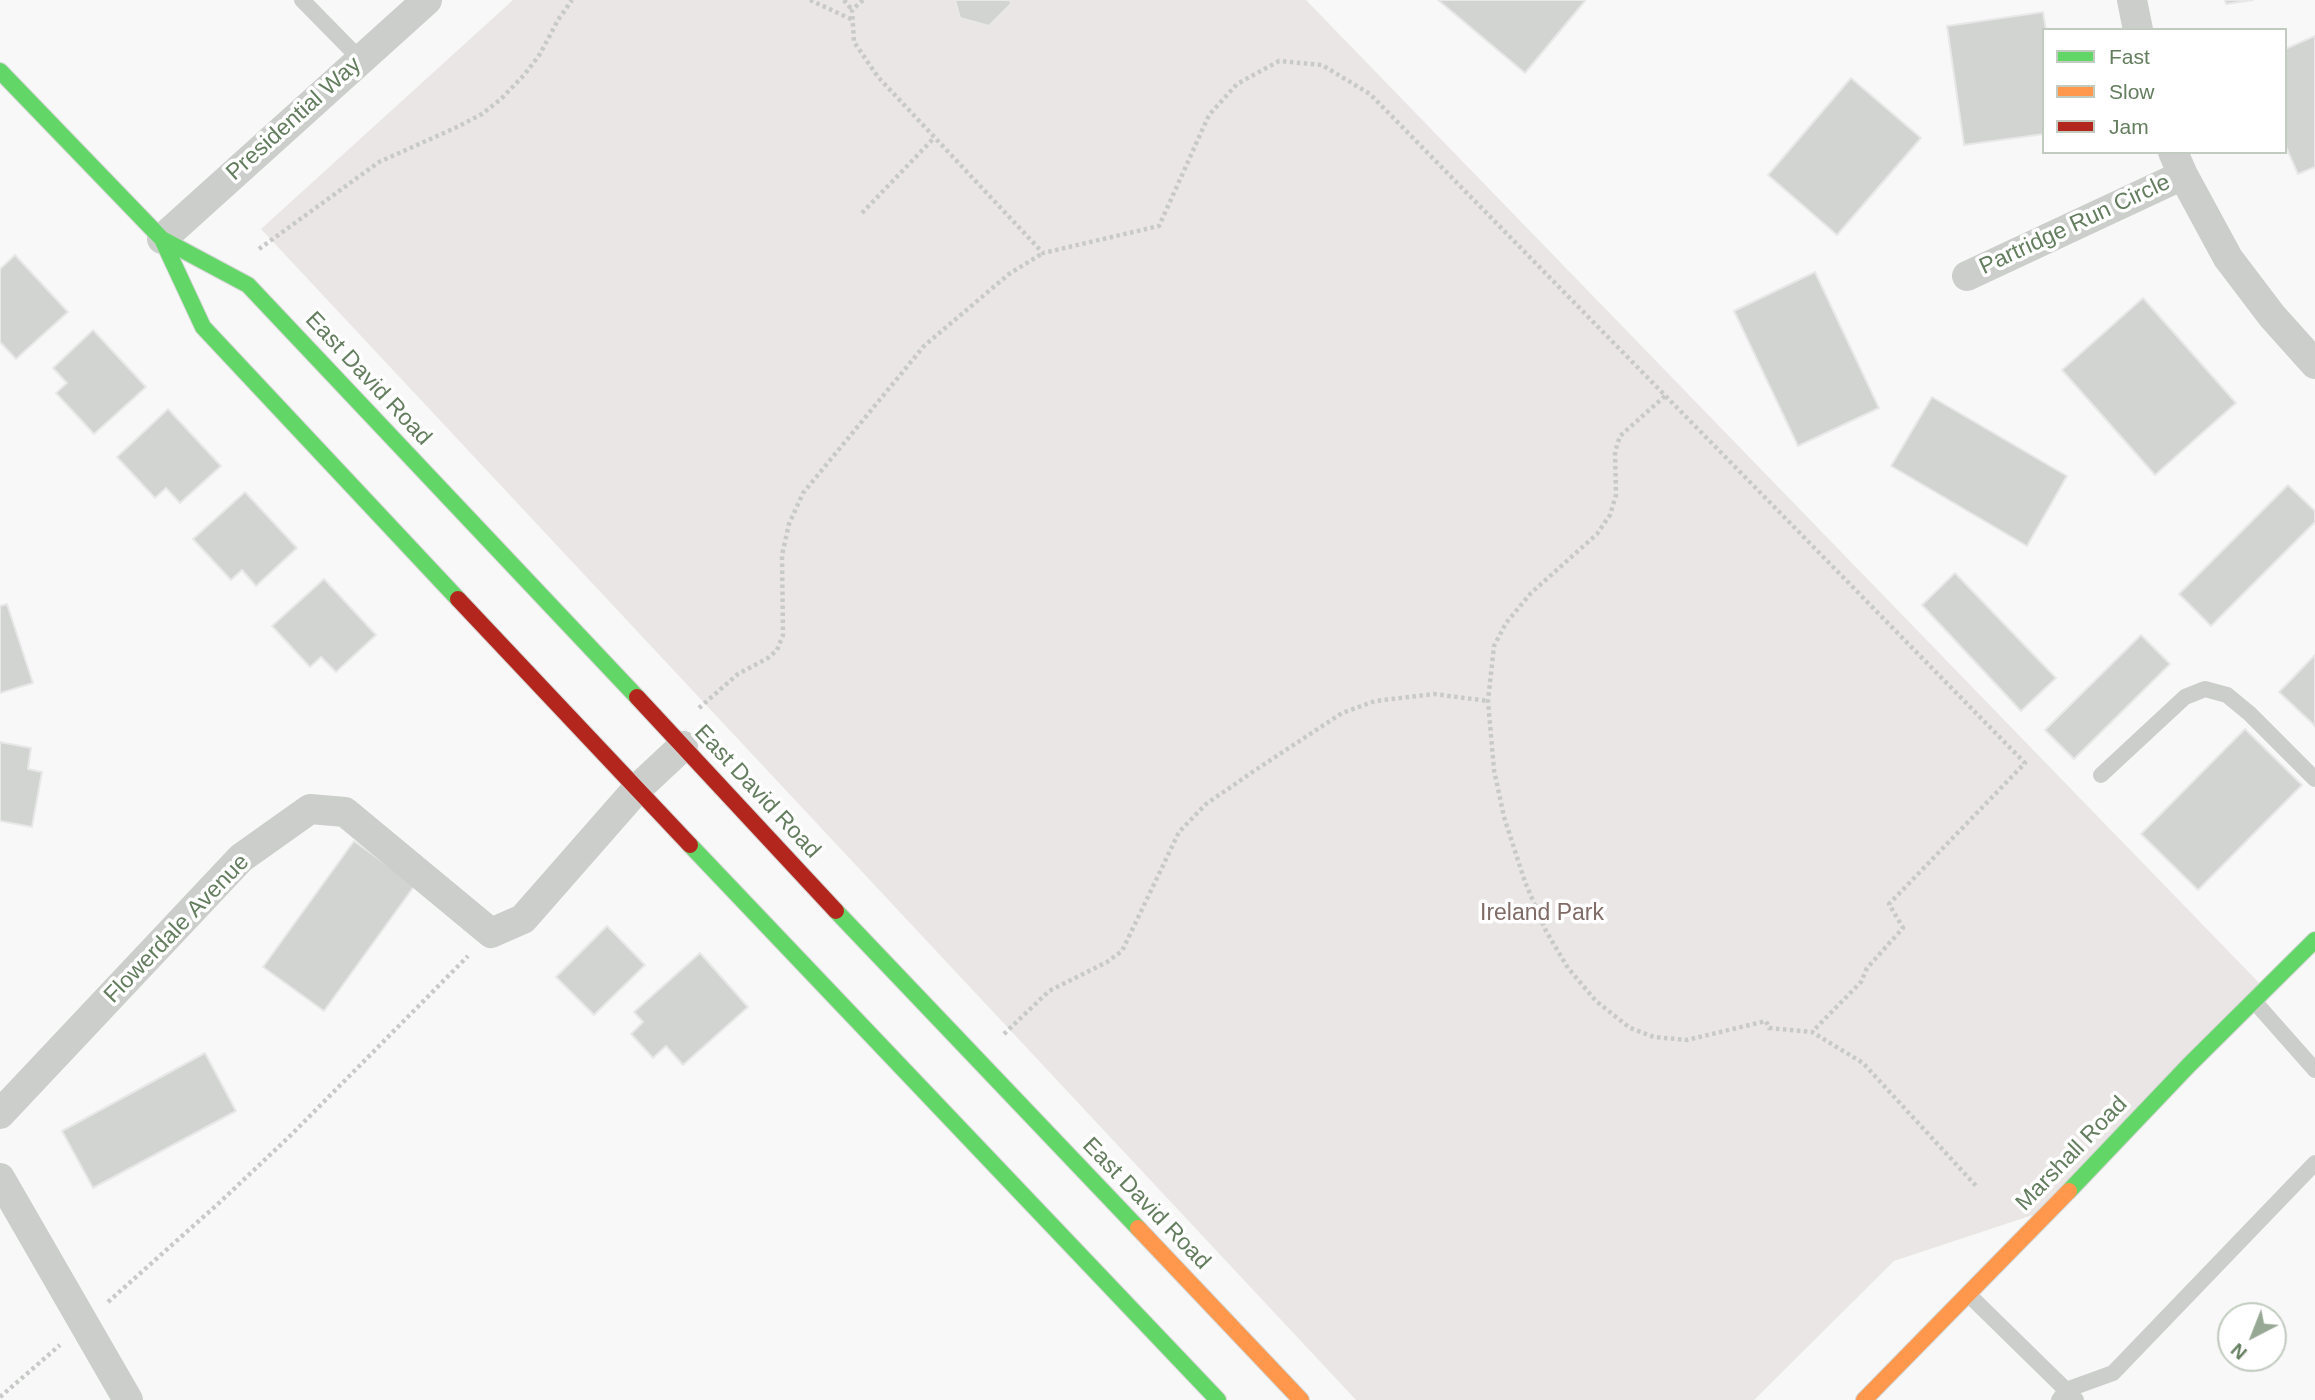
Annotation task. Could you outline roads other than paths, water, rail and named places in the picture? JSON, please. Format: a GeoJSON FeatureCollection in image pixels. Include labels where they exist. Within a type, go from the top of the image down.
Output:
{"type":"FeatureCollection","features":[{"type":"Feature","properties":{"kind":"street","name":"Presidential Way"},"geometry":{"type":"LineString","coordinates":[[162,239],[427,0]]}},
{"type":"Feature","properties":{"kind":"street"},"geometry":{"type":"LineString","coordinates":[[2132,0],[2138,28]]}},
{"type":"Feature","properties":{"kind":"street","name":"East David Road"},"geometry":{"type":"LineString","coordinates":[[0,71],[162,239],[248,285],[1301,1400]]}},
{"type":"Feature","properties":{"kind":"street"},"geometry":{"type":"LineString","coordinates":[[2178,164],[2228,258],[2272,316],[2315,364]]}},
{"type":"Feature","properties":{"kind":"street","name":"Partridge Run Circle"},"geometry":{"type":"LineString","coordinates":[[1968,276],[2178,164]]}},
{"type":"Feature","properties":{"kind":"street","name":"East David Road"},"geometry":{"type":"LineString","coordinates":[[162,239],[203,327],[637,789],[1218,1400]]}},
{"type":"Feature","properties":{"kind":"street"},"geometry":{"type":"LineString","coordinates":[[637,789],[683,746]]}},
{"type":"Feature","properties":{"kind":"street","name":"Flowerdale Avenue"},"geometry":{"type":"LineString","coordinates":[[0,1114],[241,858],[310,809],[345,812],[491,933],[523,919],[637,789]]}},
{"type":"Feature","properties":{"kind":"street","name":"Marshall Road"},"geometry":{"type":"LineString","coordinates":[[1864,1400],[1969,1295],[2189,1065],[2315,940]]}},
{"type":"Feature","properties":{"kind":"street"},"geometry":{"type":"LineString","coordinates":[[0,1178],[128,1400]]}},
{"type":"Feature","properties":{"kind":"lane"},"geometry":{"type":"LineString","coordinates":[[302,0],[360,60]]}},
{"type":"Feature","properties":{"kind":"lane"},"geometry":{"type":"LineString","coordinates":[[2101,775],[2185,696],[2205,689],[2227,695],[2250,713],[2315,779]]}},
{"type":"Feature","properties":{"kind":"lane"},"geometry":{"type":"LineString","coordinates":[[2301,953],[2315,967]]}},
{"type":"Feature","properties":{"kind":"lane"},"geometry":{"type":"LineString","coordinates":[[2254,1001],[2315,1070]]}},
{"type":"Feature","properties":{"kind":"lane"},"geometry":{"type":"LineString","coordinates":[[1969,1295],[2067,1397],[2113,1373],[2315,1163]]}},
{"type":"Feature","properties":{"kind":"park label","name":"Ireland Park"},"geometry":{"type":"Point","coordinates":[1542,914]}}]}
